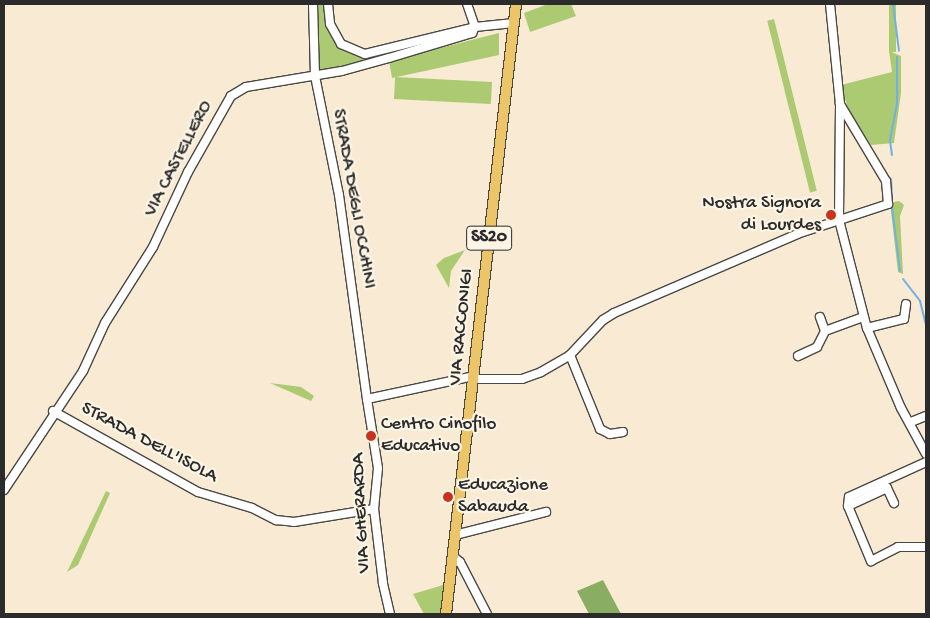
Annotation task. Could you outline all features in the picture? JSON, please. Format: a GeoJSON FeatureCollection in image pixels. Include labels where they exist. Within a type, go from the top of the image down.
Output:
{"type":"FeatureCollection","features":[{"type":"Feature","properties":{"kind":"main road","name":"VIA RACCONIGI"},"geometry":{"type":"LineString","coordinates":[[446,614],[516,4]]}},
{"type":"Feature","properties":{"kind":"street","name":"STRADA DEGLI OCCHINI"},"geometry":{"type":"LineString","coordinates":[[313,4],[315,76],[341,204],[367,399]]}},
{"type":"Feature","properties":{"kind":"street"},"geometry":{"type":"LineString","coordinates":[[328,4],[330,24],[341,44],[365,54],[475,27],[467,4]]}},
{"type":"Feature","properties":{"kind":"street"},"geometry":{"type":"LineString","coordinates":[[830,4],[840,104],[839,220],[866,328],[901,408],[924,442],[926,454]]}},
{"type":"Feature","properties":{"kind":"street","name":"VIA CASTELLERO"},"geometry":{"type":"LineString","coordinates":[[4,490],[53,411],[83,371],[112,312],[152,247],[188,172],[227,101],[246,87],[315,76],[466,35],[475,27],[514,23]]}},
{"type":"Feature","properties":{"kind":"street"},"geometry":{"type":"LineString","coordinates":[[367,399],[474,377],[525,378],[570,354],[603,320],[614,313],[691,278],[839,220],[888,204],[886,181],[840,104]]}},
{"type":"Feature","properties":{"kind":"street"},"geometry":{"type":"LineString","coordinates":[[866,328],[904,319],[906,304]]}},
{"type":"Feature","properties":{"kind":"street"},"geometry":{"type":"LineString","coordinates":[[820,317],[825,331]]}},
{"type":"Feature","properties":{"kind":"street"},"geometry":{"type":"LineString","coordinates":[[798,356],[816,347],[825,331],[863,317]]}},
{"type":"Feature","properties":{"kind":"street"},"geometry":{"type":"LineString","coordinates":[[570,354],[600,429],[610,434],[622,432]]}},
{"type":"Feature","properties":{"kind":"street","name":"VIA GHERARDA"},"geometry":{"type":"LineString","coordinates":[[367,399],[378,468],[374,509],[382,584],[390,614]]}},
{"type":"Feature","properties":{"kind":"street","name":"STRADA DELL'ISOLA"},"geometry":{"type":"LineString","coordinates":[[53,411],[198,492],[252,508],[276,520],[294,522],[374,509]]}},
{"type":"Feature","properties":{"kind":"street"},"geometry":{"type":"LineString","coordinates":[[910,422],[926,416]]}},
{"type":"Feature","properties":{"kind":"street"},"geometry":{"type":"LineString","coordinates":[[926,462],[849,497],[848,506],[871,561],[898,547],[926,547]]}},
{"type":"Feature","properties":{"kind":"street"},"geometry":{"type":"LineString","coordinates":[[848,506],[887,488],[894,503]]}},
{"type":"Feature","properties":{"kind":"street"},"geometry":{"type":"LineString","coordinates":[[455,534],[546,512]]}},
{"type":"Feature","properties":{"kind":"street"},"geometry":{"type":"LineString","coordinates":[[453,556],[460,562],[487,614]]}},
{"type":"Feature","properties":{"kind":"green space"},"geometry":{"type":"Polygon","coordinates":[[[315,4],[324,4],[329,31],[339,47],[367,61],[320,73],[315,4]]]}},
{"type":"Feature","properties":{"kind":"green space"},"geometry":{"type":"Polygon","coordinates":[[[548,4],[571,4],[576,16],[530,32],[524,13],[548,4]]]}},
{"type":"Feature","properties":{"kind":"green space"},"geometry":{"type":"Polygon","coordinates":[[[889,4],[896,4],[896,52],[889,52],[889,4]]]}},
{"type":"Feature","properties":{"kind":"green space"},"geometry":{"type":"Polygon","coordinates":[[[774,19],[817,191],[810,192],[767,21],[774,19]]]}},
{"type":"Feature","properties":{"kind":"green space"},"geometry":{"type":"Polygon","coordinates":[[[499,33],[499,55],[392,78],[389,61],[499,33]]]}},
{"type":"Feature","properties":{"kind":"green space"},"geometry":{"type":"Polygon","coordinates":[[[889,51],[901,56],[901,93],[894,143],[871,145],[849,112],[841,85],[892,72],[889,51]]]}},
{"type":"Feature","properties":{"kind":"green space"},"geometry":{"type":"Polygon","coordinates":[[[395,77],[492,82],[491,104],[394,99],[395,77]]]}},
{"type":"Feature","properties":{"kind":"green space"},"geometry":{"type":"Polygon","coordinates":[[[899,201],[904,205],[900,216],[903,274],[898,272],[890,203],[899,201]]]}},
{"type":"Feature","properties":{"kind":"green space"},"geometry":{"type":"Polygon","coordinates":[[[465,250],[451,271],[449,288],[436,265],[444,258],[465,250]]]}},
{"type":"Feature","properties":{"kind":"green space"},"geometry":{"type":"Polygon","coordinates":[[[270,383],[301,387],[314,396],[311,401],[270,383]]]}},
{"type":"Feature","properties":{"kind":"green space"},"geometry":{"type":"Polygon","coordinates":[[[106,491],[110,493],[78,565],[67,572],[106,491]]]}},
{"type":"Feature","properties":{"kind":"green space"},"geometry":{"type":"Polygon","coordinates":[[[603,580],[621,614],[589,614],[577,591],[603,580]]]}},
{"type":"Feature","properties":{"kind":"green space"},"geometry":{"type":"Polygon","coordinates":[[[443,585],[447,587],[443,614],[424,614],[413,594],[443,585]]]}},
{"type":"Feature","properties":{"kind":"waterway"},"geometry":{"type":"LineString","coordinates":[[893,4],[899,51]]}},
{"type":"Feature","properties":{"kind":"waterway"},"geometry":{"type":"LineString","coordinates":[[892,155],[890,140],[897,105],[897,57]]}},
{"type":"Feature","properties":{"kind":"waterway"},"geometry":{"type":"LineString","coordinates":[[891,179],[892,200]]}},
{"type":"Feature","properties":{"kind":"waterway"},"geometry":{"type":"LineString","coordinates":[[892,207],[900,271]]}},
{"type":"Feature","properties":{"kind":"waterway"},"geometry":{"type":"LineString","coordinates":[[903,279],[920,301],[926,325]]}},
{"type":"Feature","properties":{"kind":"place","name":"Nostra Signora di Lourdes"},"geometry":{"type":"Point","coordinates":[831,215]}},
{"type":"Feature","properties":{"kind":"place","name":"Centro Cinofilo Educativo"},"geometry":{"type":"Point","coordinates":[371,436]}},
{"type":"Feature","properties":{"kind":"place","name":"Educazione Sabauda"},"geometry":{"type":"Point","coordinates":[448,497]}}]}
